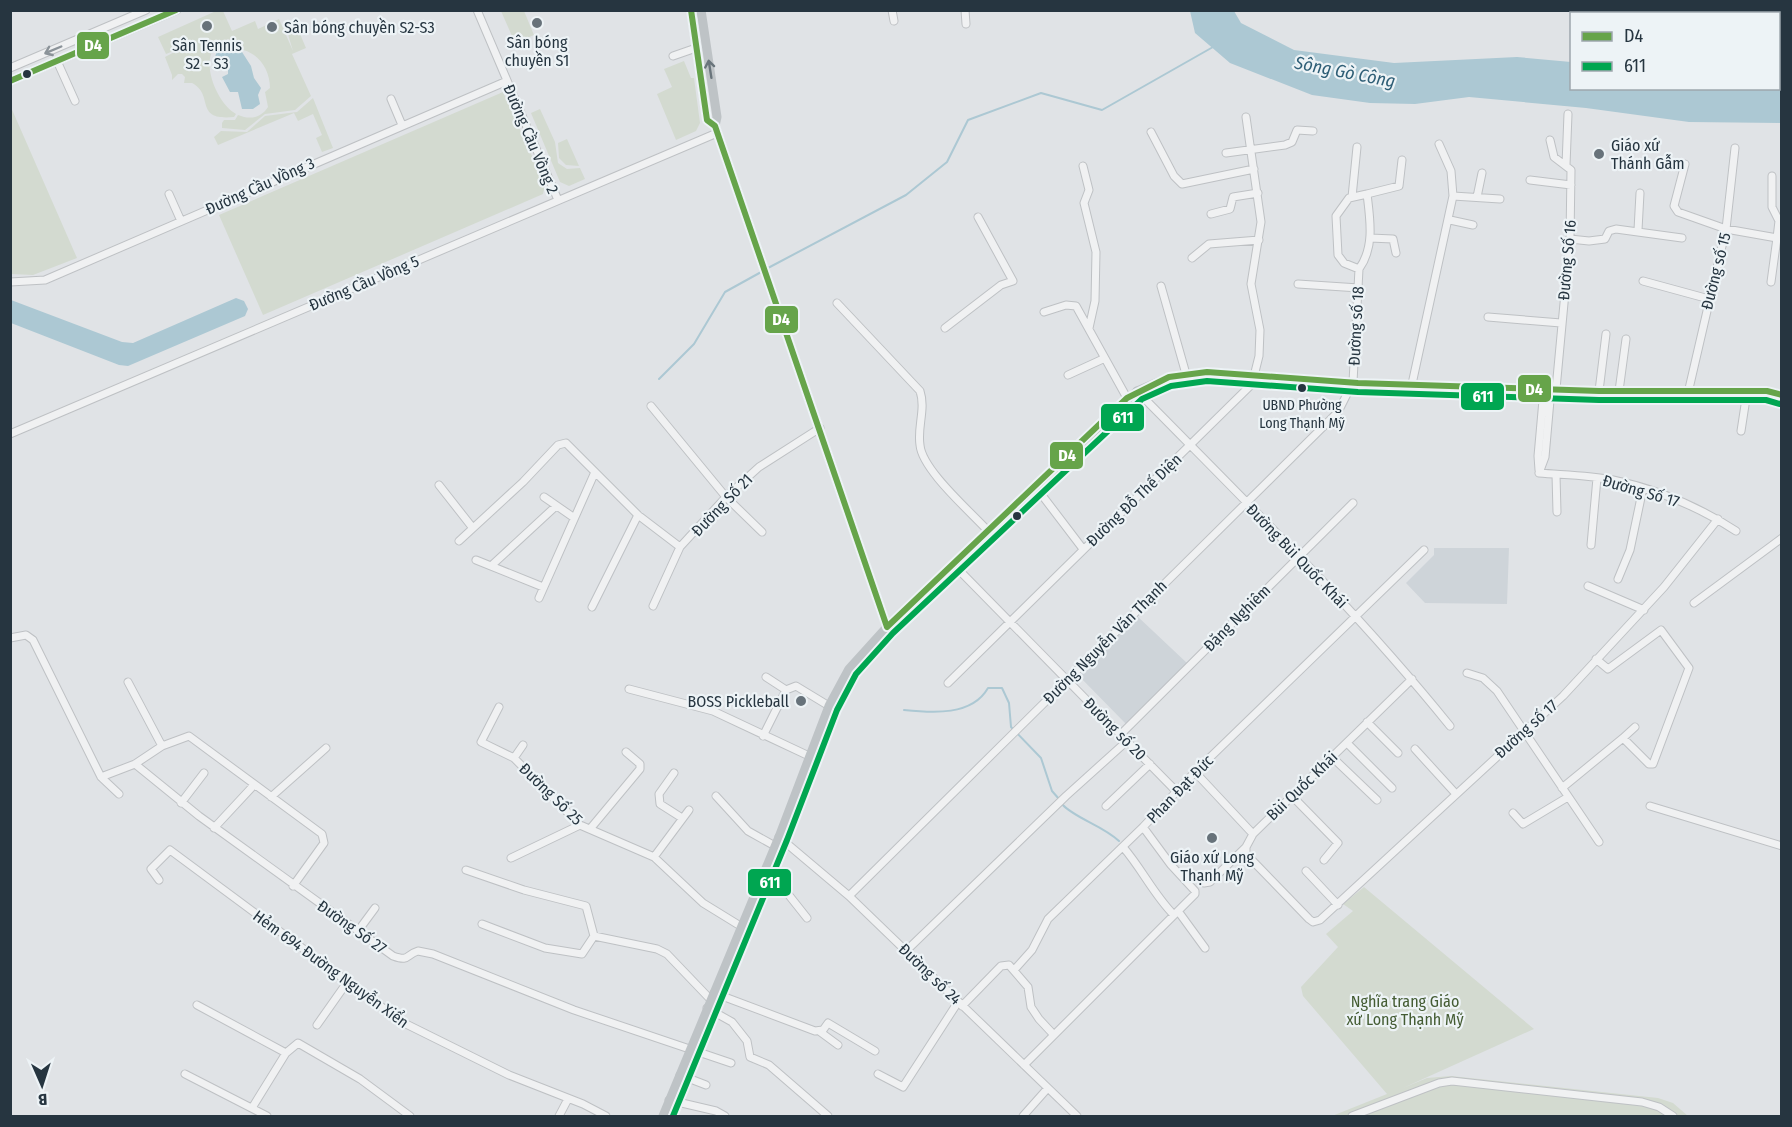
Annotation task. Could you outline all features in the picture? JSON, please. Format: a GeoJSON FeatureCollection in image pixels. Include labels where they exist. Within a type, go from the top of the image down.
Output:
{"type":"FeatureCollection","features":[{"type":"Feature","properties":{"kind":"main road"},"geometry":{"type":"LineString","coordinates":[[691,10],[707,120],[716,130]]}},
{"type":"Feature","properties":{"kind":"main road"},"geometry":{"type":"LineString","coordinates":[[701,10],[717,117],[716,130],[887,627]]}},
{"type":"Feature","properties":{"kind":"main road"},"geometry":{"type":"LineString","coordinates":[[663,1116],[777,841],[829,706],[849,669],[887,627],[1137,391],[1169,377],[1207,372],[1353,382],[1619,392],[1747,392],[1782,395]]}},
{"type":"Feature","properties":{"kind":"street"},"geometry":{"type":"LineString","coordinates":[[10,68],[146,10]]}},
{"type":"Feature","properties":{"kind":"street"},"geometry":{"type":"LineString","coordinates":[[10,81],[177,10]]}},
{"type":"Feature","properties":{"kind":"street","name":"Đường Cầu Vồng 2"},"geometry":{"type":"LineString","coordinates":[[477,10],[558,200]]}},
{"type":"Feature","properties":{"kind":"street"},"geometry":{"type":"LineString","coordinates":[[892,10],[894,21]]}},
{"type":"Feature","properties":{"kind":"street"},"geometry":{"type":"LineString","coordinates":[[965,10],[966,24]]}},
{"type":"Feature","properties":{"kind":"street"},"geometry":{"type":"LineString","coordinates":[[673,56],[696,48]]}},
{"type":"Feature","properties":{"kind":"street"},"geometry":{"type":"LineString","coordinates":[[57,61],[75,101]]}},
{"type":"Feature","properties":{"kind":"street","name":"Đường Cầu Vồng 3"},"geometry":{"type":"LineString","coordinates":[[10,282],[45,280],[507,81]]}},
{"type":"Feature","properties":{"kind":"street"},"geometry":{"type":"LineString","coordinates":[[391,99],[402,125]]}},
{"type":"Feature","properties":{"kind":"street"},"geometry":{"type":"LineString","coordinates":[[1566,165],[1568,114]]}},
{"type":"Feature","properties":{"kind":"street"},"geometry":{"type":"LineString","coordinates":[[1246,117],[1261,222],[1251,284],[1260,330],[1256,375]]}},
{"type":"Feature","properties":{"kind":"street","name":"Đường Cầu Vồng 5"},"geometry":{"type":"LineString","coordinates":[[10,434],[558,200],[716,130]]}},
{"type":"Feature","properties":{"kind":"street"},"geometry":{"type":"LineString","coordinates":[[1226,153],[1285,145],[1292,142],[1298,130],[1312,131]]}},
{"type":"Feature","properties":{"kind":"street"},"geometry":{"type":"LineString","coordinates":[[1151,132],[1174,176],[1182,184],[1254,169]]}},
{"type":"Feature","properties":{"kind":"street","name":"Đường Số 16"},"geometry":{"type":"LineString","coordinates":[[1550,140],[1554,157],[1572,170],[1570,239],[1562,323],[1550,389]]}},
{"type":"Feature","properties":{"kind":"street"},"geometry":{"type":"LineString","coordinates":[[1412,384],[1424,319],[1450,220],[1453,196],[1451,171],[1439,144]]}},
{"type":"Feature","properties":{"kind":"street"},"geometry":{"type":"LineString","coordinates":[[1357,147],[1352,197],[1400,186],[1402,160]]}},
{"type":"Feature","properties":{"kind":"street","name":"Đường số 15"},"geometry":{"type":"LineString","coordinates":[[1688,393],[1726,228],[1735,148]]}},
{"type":"Feature","properties":{"kind":"street"},"geometry":{"type":"LineString","coordinates":[[1685,164],[1676,210],[1726,228],[1777,238]]}},
{"type":"Feature","properties":{"kind":"street"},"geometry":{"type":"LineString","coordinates":[[1083,166],[1089,190],[1084,203],[1097,259],[1095,301],[1089,328]]}},
{"type":"Feature","properties":{"kind":"street"},"geometry":{"type":"LineString","coordinates":[[1477,197],[1482,173]]}},
{"type":"Feature","properties":{"kind":"street"},"geometry":{"type":"LineString","coordinates":[[1771,282],[1780,221],[1772,207],[1772,176]]}},
{"type":"Feature","properties":{"kind":"street"},"geometry":{"type":"LineString","coordinates":[[1530,180],[1571,185]]}},
{"type":"Feature","properties":{"kind":"street"},"geometry":{"type":"LineString","coordinates":[[1638,230],[1640,193]]}},
{"type":"Feature","properties":{"kind":"street"},"geometry":{"type":"LineString","coordinates":[[169,194],[181,221]]}},
{"type":"Feature","properties":{"kind":"street"},"geometry":{"type":"LineString","coordinates":[[1211,214],[1230,209],[1233,196],[1258,194]]}},
{"type":"Feature","properties":{"kind":"street","name":"Đường số 18"},"geometry":{"type":"LineString","coordinates":[[1353,382],[1359,269],[1367,258],[1370,238],[1367,194]]}},
{"type":"Feature","properties":{"kind":"street"},"geometry":{"type":"LineString","coordinates":[[1453,196],[1500,199]]}},
{"type":"Feature","properties":{"kind":"street","name":"Đường số 18"},"geometry":{"type":"LineString","coordinates":[[1352,197],[1340,207],[1336,216],[1338,255],[1344,263],[1359,269]]}},
{"type":"Feature","properties":{"kind":"street"},"geometry":{"type":"LineString","coordinates":[[945,328],[1001,285],[1013,281],[978,217]]}},
{"type":"Feature","properties":{"kind":"street"},"geometry":{"type":"LineString","coordinates":[[1450,220],[1473,225]]}},
{"type":"Feature","properties":{"kind":"street"},"geometry":{"type":"LineString","coordinates":[[1570,239],[1600,241],[1605,239],[1612,229],[1638,230],[1682,238]]}},
{"type":"Feature","properties":{"kind":"street"},"geometry":{"type":"LineString","coordinates":[[1370,238],[1392,239],[1396,253]]}},
{"type":"Feature","properties":{"kind":"street"},"geometry":{"type":"LineString","coordinates":[[1192,258],[1209,244],[1259,240]]}},
{"type":"Feature","properties":{"kind":"street"},"geometry":{"type":"LineString","coordinates":[[1643,280],[1709,299]]}},
{"type":"Feature","properties":{"kind":"street"},"geometry":{"type":"LineString","coordinates":[[1298,284],[1359,288]]}},
{"type":"Feature","properties":{"kind":"street"},"geometry":{"type":"LineString","coordinates":[[1161,286],[1186,374]]}},
{"type":"Feature","properties":{"kind":"street"},"geometry":{"type":"LineString","coordinates":[[837,303],[920,391],[923,399],[919,430],[921,455],[988,531]]}},
{"type":"Feature","properties":{"kind":"street"},"geometry":{"type":"LineString","coordinates":[[1044,312],[1066,305],[1076,306],[1103,359],[1127,398]]}},
{"type":"Feature","properties":{"kind":"street"},"geometry":{"type":"LineString","coordinates":[[1488,317],[1562,323]]}},
{"type":"Feature","properties":{"kind":"street"},"geometry":{"type":"LineString","coordinates":[[1599,391],[1606,334]]}},
{"type":"Feature","properties":{"kind":"street"},"geometry":{"type":"LineString","coordinates":[[1619,392],[1626,339]]}},
{"type":"Feature","properties":{"kind":"street"},"geometry":{"type":"LineString","coordinates":[[1068,375],[1103,359]]}},
{"type":"Feature","properties":{"kind":"street","name":"Đường Đỗ Thế Diện"},"geometry":{"type":"LineString","coordinates":[[948,683],[1010,625],[1083,549],[1246,392],[1256,375]]}},
{"type":"Feature","properties":{"kind":"street","name":"Đường Nguyễn Văn Thạnh"},"geometry":{"type":"LineString","coordinates":[[849,896],[1338,412],[1353,382]]}},
{"type":"Feature","properties":{"kind":"street","name":"Đường Số 17"},"geometry":{"type":"LineString","coordinates":[[1550,389],[1538,456],[1539,473],[1597,478],[1643,488],[1718,519],[1736,531]]}},
{"type":"Feature","properties":{"kind":"street","name":"Đường Bùi Quốc Khái"},"geometry":{"type":"LineString","coordinates":[[1137,391],[1355,616],[1412,679],[1450,726]]}},
{"type":"Feature","properties":{"kind":"street"},"geometry":{"type":"LineString","coordinates":[[1741,432],[1747,392]]}},
{"type":"Feature","properties":{"kind":"street"},"geometry":{"type":"LineString","coordinates":[[651,406],[726,497],[762,532]]}},
{"type":"Feature","properties":{"kind":"street","name":"Đường Số 21"},"geometry":{"type":"LineString","coordinates":[[653,606],[680,547],[726,497],[759,467],[820,428]]}},
{"type":"Feature","properties":{"kind":"street"},"geometry":{"type":"LineString","coordinates":[[459,541],[523,482],[558,445],[566,443],[638,515],[680,547]]}},
{"type":"Feature","properties":{"kind":"street"},"geometry":{"type":"LineString","coordinates":[[539,598],[573,517],[596,472]]}},
{"type":"Feature","properties":{"kind":"street"},"geometry":{"type":"LineString","coordinates":[[1556,475],[1557,512]]}},
{"type":"Feature","properties":{"kind":"street"},"geometry":{"type":"LineString","coordinates":[[1591,545],[1597,478]]}},
{"type":"Feature","properties":{"kind":"street"},"geometry":{"type":"LineString","coordinates":[[439,485],[472,527]]}},
{"type":"Feature","properties":{"kind":"street"},"geometry":{"type":"LineString","coordinates":[[1035,486],[1083,549]]}},
{"type":"Feature","properties":{"kind":"street"},"geometry":{"type":"LineString","coordinates":[[1618,579],[1630,550],[1643,488]]}},
{"type":"Feature","properties":{"kind":"street"},"geometry":{"type":"LineString","coordinates":[[544,497],[573,517]]}},
{"type":"Feature","properties":{"kind":"street","name":"Đặng Nghiêm"},"geometry":{"type":"LineString","coordinates":[[1120,734],[1353,503]]}},
{"type":"Feature","properties":{"kind":"street"},"geometry":{"type":"LineString","coordinates":[[491,566],[556,506]]}},
{"type":"Feature","properties":{"kind":"street"},"geometry":{"type":"LineString","coordinates":[[592,606],[638,515]]}},
{"type":"Feature","properties":{"kind":"street","name":"Đường số 17"},"geometry":{"type":"LineString","coordinates":[[1246,847],[1246,854],[1316,922],[1338,905],[1563,696],[1644,610],[1718,519]]}},
{"type":"Feature","properties":{"kind":"street"},"geometry":{"type":"LineString","coordinates":[[1694,603],[1782,538]]}},
{"type":"Feature","properties":{"kind":"street","name":"Phan Đạt Đức"},"geometry":{"type":"LineString","coordinates":[[1015,969],[1032,951],[1048,918],[1123,848],[1195,772],[1424,550]]}},
{"type":"Feature","properties":{"kind":"street"},"geometry":{"type":"LineString","coordinates":[[476,560],[543,587]]}},
{"type":"Feature","properties":{"kind":"street","name":"Đường số 20"},"geometry":{"type":"LineString","coordinates":[[954,565],[1010,625],[1176,791]]}},
{"type":"Feature","properties":{"kind":"street"},"geometry":{"type":"LineString","coordinates":[[1588,586],[1644,610]]}},
{"type":"Feature","properties":{"kind":"street"},"geometry":{"type":"LineString","coordinates":[[1596,659],[1608,669],[1661,630],[1689,666],[1653,764],[1649,764],[1623,738]]}},
{"type":"Feature","properties":{"kind":"street"},"geometry":{"type":"LineString","coordinates":[[10,638],[26,635],[33,640],[102,777],[119,794]]}},
{"type":"Feature","properties":{"kind":"street"},"geometry":{"type":"LineString","coordinates":[[1467,673],[1483,678],[1491,685],[1599,842]]}},
{"type":"Feature","properties":{"kind":"street"},"geometry":{"type":"LineString","coordinates":[[766,677],[786,690]]}},
{"type":"Feature","properties":{"kind":"street","name":"Bùi Quốc Khái"},"geometry":{"type":"LineString","coordinates":[[1196,874],[1207,884],[1246,847],[1253,834],[1412,679]]}},
{"type":"Feature","properties":{"kind":"street"},"geometry":{"type":"LineString","coordinates":[[128,682],[162,746]]}},
{"type":"Feature","properties":{"kind":"street"},"geometry":{"type":"LineString","coordinates":[[763,736],[786,690],[796,686],[829,706]]}},
{"type":"Feature","properties":{"kind":"street"},"geometry":{"type":"LineString","coordinates":[[628,689],[713,711],[809,756]]}},
{"type":"Feature","properties":{"kind":"street","name":"Đường Số 25"},"geometry":{"type":"LineString","coordinates":[[499,707],[482,742],[514,758],[579,825],[654,857],[703,903],[742,927]]}},
{"type":"Feature","properties":{"kind":"street"},"geometry":{"type":"LineString","coordinates":[[1367,722],[1398,753]]}},
{"type":"Feature","properties":{"kind":"street"},"geometry":{"type":"LineString","coordinates":[[1562,788],[1635,728]]}},
{"type":"Feature","properties":{"kind":"street"},"geometry":{"type":"LineString","coordinates":[[102,777],[135,764],[162,746],[189,736],[325,837],[324,843],[293,886]]}},
{"type":"Feature","properties":{"kind":"street"},"geometry":{"type":"LineString","coordinates":[[906,951],[1066,796],[1127,741]]}},
{"type":"Feature","properties":{"kind":"street"},"geometry":{"type":"LineString","coordinates":[[1347,743],[1392,788]]}},
{"type":"Feature","properties":{"kind":"street"},"geometry":{"type":"LineString","coordinates":[[514,758],[523,745]]}},
{"type":"Feature","properties":{"kind":"street"},"geometry":{"type":"LineString","coordinates":[[271,797],[326,748]]}},
{"type":"Feature","properties":{"kind":"street"},"geometry":{"type":"LineString","coordinates":[[1414,749],[1456,794]]}},
{"type":"Feature","properties":{"kind":"street"},"geometry":{"type":"LineString","coordinates":[[590,829],[640,769],[640,764],[626,752]]}},
{"type":"Feature","properties":{"kind":"street"},"geometry":{"type":"LineString","coordinates":[[1332,757],[1377,800]]}},
{"type":"Feature","properties":{"kind":"street","name":"Đường Số 27"},"geometry":{"type":"LineString","coordinates":[[135,764],[181,803],[293,886],[402,959],[409,958],[418,951],[433,954],[574,1010],[731,1063]]}},
{"type":"Feature","properties":{"kind":"street"},"geometry":{"type":"LineString","coordinates":[[1106,806],[1150,764]]}},
{"type":"Feature","properties":{"kind":"street"},"geometry":{"type":"LineString","coordinates":[[1195,772],[1253,834]]}},
{"type":"Feature","properties":{"kind":"street"},"geometry":{"type":"LineString","coordinates":[[181,803],[204,773]]}},
{"type":"Feature","properties":{"kind":"street"},"geometry":{"type":"LineString","coordinates":[[674,773],[659,794],[660,804],[682,818]]}},
{"type":"Feature","properties":{"kind":"street"},"geometry":{"type":"LineString","coordinates":[[214,828],[254,785]]}},
{"type":"Feature","properties":{"kind":"street","name":"Đường số 24"},"geometry":{"type":"LineString","coordinates":[[716,796],[748,831],[777,841],[849,896],[1077,1116]]}},
{"type":"Feature","properties":{"kind":"street"},"geometry":{"type":"LineString","coordinates":[[1292,796],[1338,843],[1324,860]]}},
{"type":"Feature","properties":{"kind":"street"},"geometry":{"type":"LineString","coordinates":[[1513,813],[1523,824],[1568,797]]}},
{"type":"Feature","properties":{"kind":"street"},"geometry":{"type":"LineString","coordinates":[[1650,806],[1782,846]]}},
{"type":"Feature","properties":{"kind":"street"},"geometry":{"type":"LineString","coordinates":[[654,857],[689,810]]}},
{"type":"Feature","properties":{"kind":"street"},"geometry":{"type":"LineString","coordinates":[[511,858],[579,825]]}},
{"type":"Feature","properties":{"kind":"street"},"geometry":{"type":"LineString","coordinates":[[1024,1065],[1196,892],[1171,865],[1143,827]]}},
{"type":"Feature","properties":{"kind":"street"},"geometry":{"type":"LineString","coordinates":[[1123,848],[1143,871],[1162,903],[1176,913],[1205,948]]}},
{"type":"Feature","properties":{"kind":"street","name":"Hẻm 694 Đường Nguyễn Xiển"},"geometry":{"type":"LineString","coordinates":[[159,880],[151,869],[170,850],[402,1022],[509,1075],[606,1116]]}},
{"type":"Feature","properties":{"kind":"street"},"geometry":{"type":"LineString","coordinates":[[466,870],[524,890],[586,906],[594,936],[582,954],[545,948],[482,924]]}},
{"type":"Feature","properties":{"kind":"street"},"geometry":{"type":"LineString","coordinates":[[1306,871],[1338,905]]}},
{"type":"Feature","properties":{"kind":"street"},"geometry":{"type":"LineString","coordinates":[[762,876],[784,889],[807,918]]}},
{"type":"Feature","properties":{"kind":"street"},"geometry":{"type":"LineString","coordinates":[[358,931],[375,908]]}},
{"type":"Feature","properties":{"kind":"street"},"geometry":{"type":"LineString","coordinates":[[594,936],[657,949],[667,954],[732,1022],[747,1041],[750,1057],[769,1065],[828,1116]]}},
{"type":"Feature","properties":{"kind":"street"},"geometry":{"type":"LineString","coordinates":[[878,1074],[903,1087],[960,1004],[1001,966],[1009,965],[1015,969],[1028,987],[1031,1007],[1053,1034]]}},
{"type":"Feature","properties":{"kind":"street"},"geometry":{"type":"LineString","coordinates":[[317,1025],[348,981]]}},
{"type":"Feature","properties":{"kind":"street"},"geometry":{"type":"LineString","coordinates":[[711,1001],[819,1031],[838,1045]]}},
{"type":"Feature","properties":{"kind":"street"},"geometry":{"type":"LineString","coordinates":[[196,1005],[286,1053]]}},
{"type":"Feature","properties":{"kind":"street"},"geometry":{"type":"LineString","coordinates":[[819,1031],[828,1023],[875,1051]]}},
{"type":"Feature","properties":{"kind":"street"},"geometry":{"type":"LineString","coordinates":[[252,1108],[294,1043],[303,1045],[360,1079],[410,1116]]}},
{"type":"Feature","properties":{"kind":"street"},"geometry":{"type":"LineString","coordinates":[[185,1074],[267,1116]]}},
{"type":"Feature","properties":{"kind":"street"},"geometry":{"type":"LineString","coordinates":[[680,1075],[706,1085]]}},
{"type":"Feature","properties":{"kind":"street"},"geometry":{"type":"LineString","coordinates":[[1352,1116],[1439,1083],[1452,1081],[1642,1102],[1659,1107],[1673,1116]]}},
{"type":"Feature","properties":{"kind":"street"},"geometry":{"type":"LineString","coordinates":[[1023,1116],[1047,1089]]}},
{"type":"Feature","properties":{"kind":"street"},"geometry":{"type":"LineString","coordinates":[[559,1116],[568,1099]]}},
{"type":"Feature","properties":{"kind":"street"},"geometry":{"type":"LineString","coordinates":[[669,1100],[716,1111],[725,1116]]}},
{"type":"Feature","properties":{"kind":"shaded area"},"geometry":{"type":"Polygon","coordinates":[[[1434,548],[1509,548],[1507,604],[1425,603],[1406,583],[1434,555],[1434,548]]]}},
{"type":"Feature","properties":{"kind":"shaded area"},"geometry":{"type":"Polygon","coordinates":[[[1136,615],[1188,664],[1126,724],[1077,674],[1136,615]]]}},
{"type":"Feature","properties":{"kind":"green space"},"geometry":{"type":"Polygon","coordinates":[[[216,11],[223,11],[232,31],[255,21],[258,29],[279,19],[293,51],[287,31],[297,27],[306,48],[292,54],[311,96],[295,110],[265,114],[245,130],[222,128],[224,120],[235,120],[238,115],[255,117],[262,114],[268,107],[265,92],[270,88],[268,74],[261,61],[244,50],[237,49],[229,39],[218,44],[212,52],[211,75],[215,87],[228,108],[236,114],[234,117],[221,117],[209,111],[199,88],[192,83],[184,83],[185,77],[182,74],[178,74],[172,80],[165,57],[186,46],[166,54],[158,37],[216,11]]]}},
{"type":"Feature","properties":{"kind":"green space"},"geometry":{"type":"Polygon","coordinates":[[[501,11],[524,11],[534,35],[515,43],[501,11]]]}},
{"type":"Feature","properties":{"kind":"green space"},"geometry":{"type":"Polygon","coordinates":[[[684,61],[691,78],[694,78],[700,123],[696,131],[676,140],[657,94],[672,87],[664,69],[684,61]]]}},
{"type":"Feature","properties":{"kind":"green space"},"geometry":{"type":"Polygon","coordinates":[[[503,92],[545,185],[543,194],[263,315],[219,215],[503,92]]]}},
{"type":"Feature","properties":{"kind":"green space"},"geometry":{"type":"Polygon","coordinates":[[[313,98],[333,148],[322,152],[316,138],[322,135],[313,114],[298,121],[294,113],[218,145],[214,137],[221,131],[247,132],[265,116],[297,112],[313,98]]]}},
{"type":"Feature","properties":{"kind":"green space"},"geometry":{"type":"Polygon","coordinates":[[[10,105],[77,258],[33,275],[11,274],[10,105]]]}},
{"type":"Feature","properties":{"kind":"green space"},"geometry":{"type":"Polygon","coordinates":[[[540,109],[555,142],[558,163],[567,169],[580,168],[585,179],[569,186],[560,182],[531,113],[540,109]]]}},
{"type":"Feature","properties":{"kind":"green space"},"geometry":{"type":"Polygon","coordinates":[[[567,139],[579,166],[566,165],[559,158],[558,143],[567,139]]]}},
{"type":"Feature","properties":{"kind":"green space","name":"Nghĩa trang Giáo xứ Long Thạnh Mỹ"},"geometry":{"type":"Polygon","coordinates":[[[1364,887],[1534,1029],[1403,1088],[1427,1078],[1451,1076],[1658,1098],[1673,1103],[1688,1116],[1332,1116],[1387,1094],[1303,996],[1301,987],[1338,947],[1326,934],[1353,911],[1343,904],[1364,887]]]}},
{"type":"Feature","properties":{"kind":"water","name":"Sông Gò Công"},"geometry":{"type":"Polygon","coordinates":[[[1190,11],[1234,11],[1241,23],[1294,50],[1394,63],[1517,57],[1570,62],[1570,90],[1780,90],[1781,82],[1781,123],[1689,122],[1586,108],[1469,97],[1415,104],[1370,103],[1312,95],[1230,63],[1195,33],[1190,11]]]}},
{"type":"Feature","properties":{"kind":"water"},"geometry":{"type":"Polygon","coordinates":[[[223,45],[242,52],[251,66],[254,78],[261,88],[258,95],[260,104],[253,109],[242,109],[238,92],[230,92],[222,77],[228,74],[228,69],[215,58],[217,49],[223,45]]]}},
{"type":"Feature","properties":{"kind":"water"},"geometry":{"type":"Polygon","coordinates":[[[236,298],[244,301],[248,309],[245,316],[128,366],[119,365],[11,323],[11,300],[122,342],[133,343],[236,298]]]}},
{"type":"Feature","properties":{"kind":"waterway"},"geometry":{"type":"LineString","coordinates":[[768,268],[906,195],[947,162],[968,120],[1041,93],[1102,110],[1213,47]]}},
{"type":"Feature","properties":{"kind":"waterway"},"geometry":{"type":"LineString","coordinates":[[659,379],[694,344],[725,292],[763,271]]}},
{"type":"Feature","properties":{"kind":"waterway"},"geometry":{"type":"LineString","coordinates":[[904,710],[951,711],[972,704],[988,688],[1002,688],[1009,703],[1011,727],[1041,758],[1052,791],[1059,799]]}},
{"type":"Feature","properties":{"kind":"waterway"},"geometry":{"type":"LineString","coordinates":[[1062,804],[1119,841]]}},
{"type":"Feature","properties":{"kind":"transit line","name":"D4"},"geometry":{"type":"LineString","coordinates":[[10,81],[176,10]]}},
{"type":"Feature","properties":{"kind":"transit line","name":"D4"},"geometry":{"type":"LineString","coordinates":[[691,10],[707,120],[715,126],[887,627]]}},
{"type":"Feature","properties":{"kind":"transit line","name":"D4"},"geometry":{"type":"LineString","coordinates":[[887,627],[1127,398],[1169,377],[1207,372],[1358,383],[1599,391],[1767,391],[1782,395]]}},
{"type":"Feature","properties":{"kind":"transit line","name":"611"},"geometry":{"type":"LineString","coordinates":[[673,1116],[787,840],[837,710],[856,674],[893,633],[1142,399],[1171,386],[1207,381],[1358,392],[1599,400],[1766,400],[1780,404]]}},
{"type":"Feature","properties":{"kind":"place","name":"Sân bóng chuyền S1"},"geometry":{"type":"Point","coordinates":[537,23]}},
{"type":"Feature","properties":{"kind":"place","name":"Sân Tennis S2 - S3"},"geometry":{"type":"Point","coordinates":[207,26]}},
{"type":"Feature","properties":{"kind":"place","name":"Sân bóng chuyền S2-S3"},"geometry":{"type":"Point","coordinates":[272,27]}},
{"type":"Feature","properties":{"kind":"place","name":"Giáo xứ Thánh Gẫm"},"geometry":{"type":"Point","coordinates":[1599,154]}},
{"type":"Feature","properties":{"kind":"place","name":"UBND Phường Long Thạnh Mỹ"},"geometry":{"type":"Point","coordinates":[1302,388]}},
{"type":"Feature","properties":{"kind":"place","name":"BOSS Pickleball"},"geometry":{"type":"Point","coordinates":[801,701]}},
{"type":"Feature","properties":{"kind":"place","name":"Giáo xứ Long Thạnh Mỹ"},"geometry":{"type":"Point","coordinates":[1212,838]}}]}
